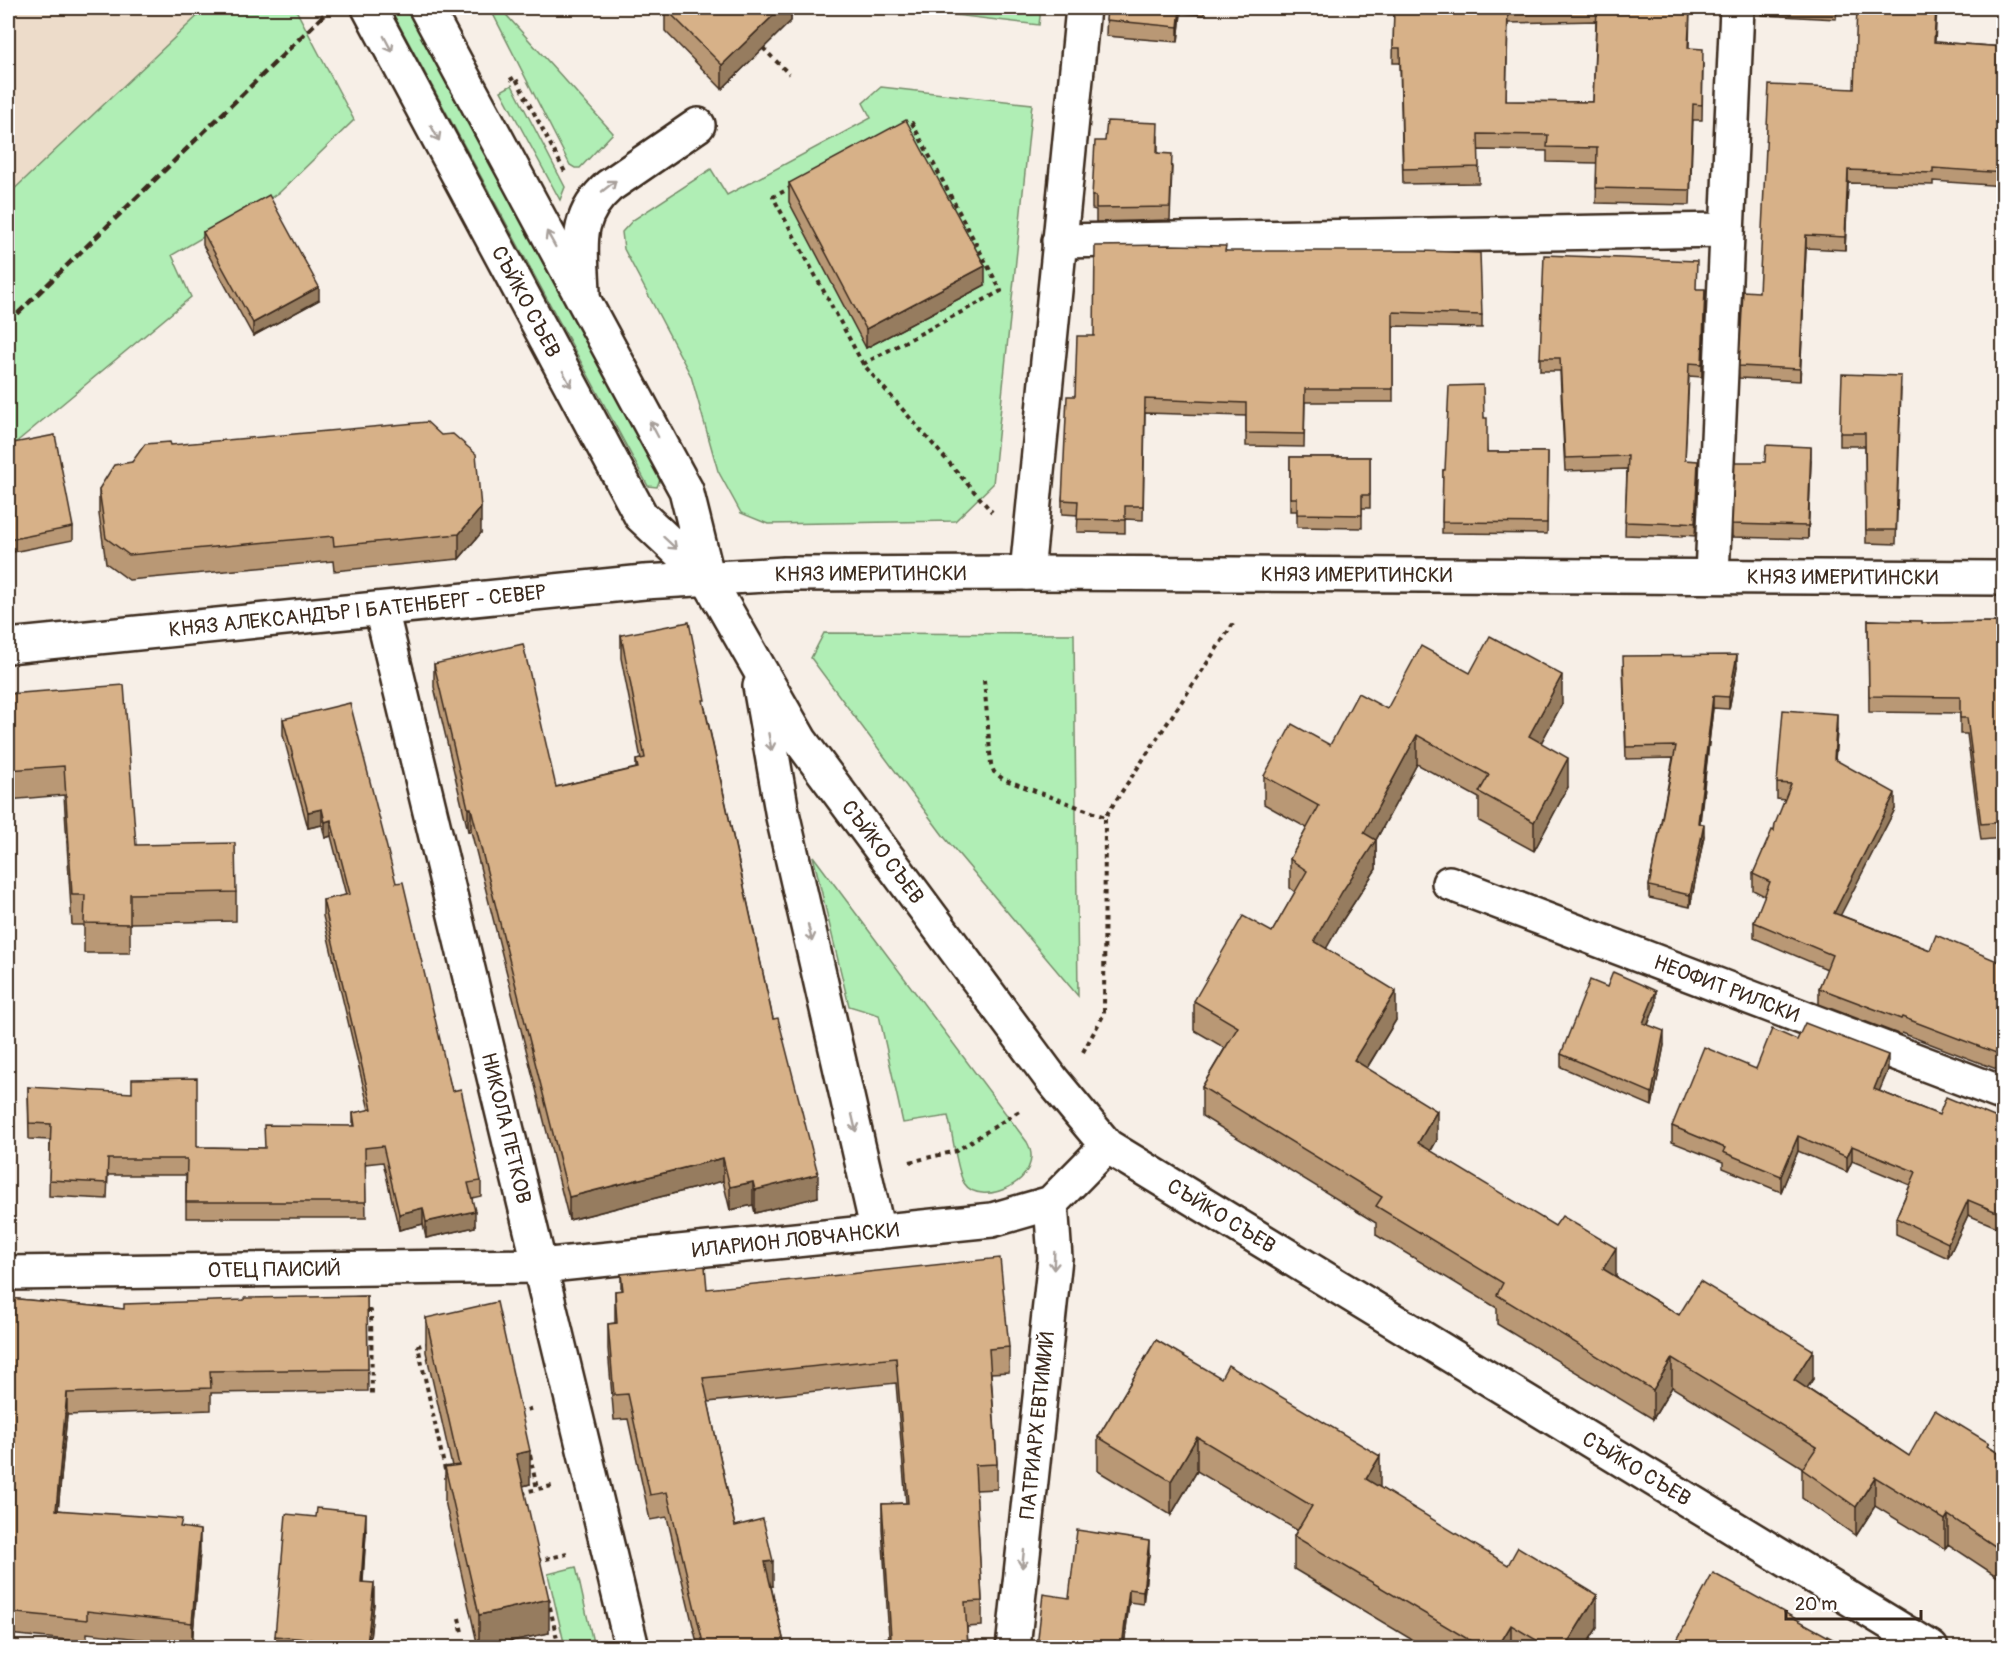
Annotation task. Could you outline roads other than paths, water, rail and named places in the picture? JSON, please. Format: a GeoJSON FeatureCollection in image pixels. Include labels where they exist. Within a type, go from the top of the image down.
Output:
{"type":"FeatureCollection","features":[{"type":"Feature","properties":{"kind":"street","name":"СЪЙКО СЪЕВ"},"geometry":{"type":"LineString","coordinates":[[369,8],[641,516],[708,579]]}},
{"type":"Feature","properties":{"kind":"street","name":"СЪЙКО СЪЕВ"},"geometry":{"type":"LineString","coordinates":[[426,8],[686,490],[708,579],[800,740],[1053,1081],[1107,1146],[1931,1647]]}},
{"type":"Feature","properties":{"kind":"street"},"geometry":{"type":"LineString","coordinates":[[1027,573],[1083,8]]}},
{"type":"Feature","properties":{"kind":"street"},"geometry":{"type":"LineString","coordinates":[[1712,575],[1737,8]]}},
{"type":"Feature","properties":{"kind":"street"},"geometry":{"type":"LineString","coordinates":[[583,298],[582,231],[584,221],[596,198],[609,186],[698,125]]}},
{"type":"Feature","properties":{"kind":"street"},"geometry":{"type":"LineString","coordinates":[[1059,241],[1726,230]]}},
{"type":"Feature","properties":{"kind":"street","name":"КНЯЗ ИМЕРИТИНСКИ"},"geometry":{"type":"LineString","coordinates":[[708,579],[784,574],[1027,573],[2004,578]]}},
{"type":"Feature","properties":{"kind":"street","name":"КНЯЗ АЛЕКСАНДЪР I БАТЕНБЕРГ - СЕВЕР"},"geometry":{"type":"LineString","coordinates":[[8,646],[644,582],[708,579]]}},
{"type":"Feature","properties":{"kind":"street","name":"НИКОЛА ПЕТКОВ"},"geometry":{"type":"LineString","coordinates":[[381,609],[632,1647]]}},
{"type":"Feature","properties":{"kind":"street"},"geometry":{"type":"LineString","coordinates":[[756,663],[783,817],[878,1232]]}},
{"type":"Feature","properties":{"kind":"street","name":"НЕОФИТ РИЛСКИ"},"geometry":{"type":"LineString","coordinates":[[1449,883],[2004,1094]]}},
{"type":"Feature","properties":{"kind":"street"},"geometry":{"type":"LineString","coordinates":[[1051,1203],[1107,1146]]}},
{"type":"Feature","properties":{"kind":"street","name":"ИЛАРИОН ЛОВЧАНСКИ"},"geometry":{"type":"LineString","coordinates":[[540,1266],[992,1220],[1051,1203]]}},
{"type":"Feature","properties":{"kind":"street","name":"ПАТРИАРХ ЕВТИМИЙ"},"geometry":{"type":"LineString","coordinates":[[1013,1647],[1055,1258],[1051,1203]]}},
{"type":"Feature","properties":{"kind":"street","name":"ОТЕЦ ПАИСИЙ"},"geometry":{"type":"LineString","coordinates":[[8,1273],[540,1266]]}},
{"type":"Feature","properties":{"kind":"railway"},"geometry":{"type":"LineString","coordinates":[[8,323],[331,8]]}}]}
